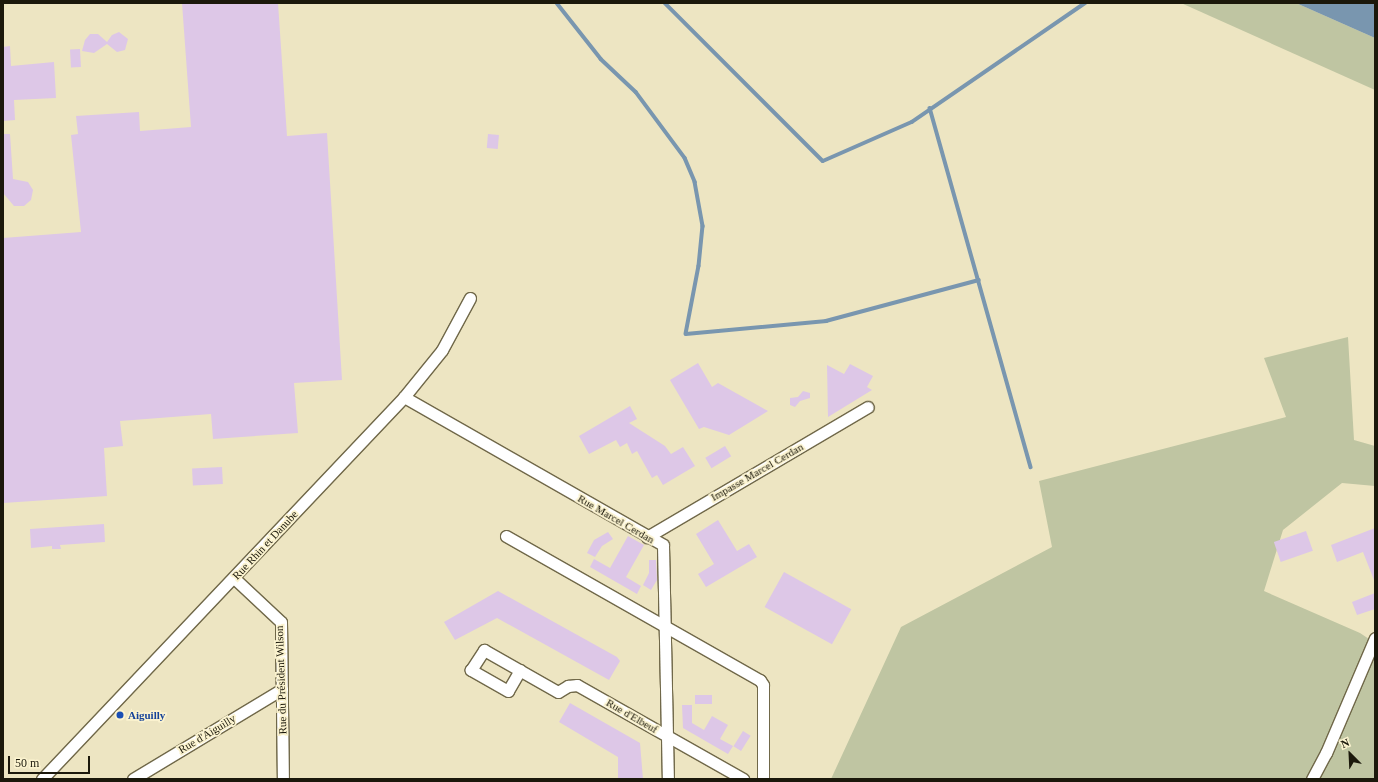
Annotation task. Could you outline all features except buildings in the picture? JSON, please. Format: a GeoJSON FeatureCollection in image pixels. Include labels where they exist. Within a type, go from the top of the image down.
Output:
{"type":"FeatureCollection","features":[{"type":"Feature","properties":{"kind":"street","name":"Rue Rhin et Danube"},"geometry":{"type":"LineString","coordinates":[[42,779],[404,397],[442,350],[470,298]]}},
{"type":"Feature","properties":{"kind":"street","name":"Rue Marcel Cerdan"},"geometry":{"type":"LineString","coordinates":[[404,397],[663,546],[668,779]]}},
{"type":"Feature","properties":{"kind":"street","name":"Impasse Marcel Cerdan"},"geometry":{"type":"LineString","coordinates":[[647,537],[868,407]]}},
{"type":"Feature","properties":{"kind":"street"},"geometry":{"type":"LineString","coordinates":[[506,536],[760,680],[763,685],[763,779]]}},
{"type":"Feature","properties":{"kind":"street","name":"Rue du Président Wilson"},"geometry":{"type":"LineString","coordinates":[[234,578],[281,622],[284,779]]}},
{"type":"Feature","properties":{"kind":"street"},"geometry":{"type":"LineString","coordinates":[[1312,779],[1326,753],[1375,638]]}},
{"type":"Feature","properties":{"kind":"street","name":"Rue d'Elbeuf"},"geometry":{"type":"LineString","coordinates":[[520,670],[558,692],[568,686],[577,685],[743,779]]}},
{"type":"Feature","properties":{"kind":"street","name":"Rue d'Aiguilly"},"geometry":{"type":"LineString","coordinates":[[133,779],[282,689]]}},
{"type":"Feature","properties":{"kind":"green space"},"geometry":{"type":"Polygon","coordinates":[[[1181,3],[1296,3],[1375,38],[1375,90],[1181,3]]]}},
{"type":"Feature","properties":{"kind":"green space"},"geometry":{"type":"Polygon","coordinates":[[[1348,337],[1354,440],[1375,446],[1375,486],[1342,483],[1283,530],[1264,591],[1360,633],[1375,643],[1375,779],[831,779],[901,627],[1052,547],[1039,481],[1286,417],[1264,358],[1348,337]]]}},
{"type":"Feature","properties":{"kind":"water"},"geometry":{"type":"Polygon","coordinates":[[[1296,3],[1375,4],[1375,38],[1296,3]]]}},
{"type":"Feature","properties":{"kind":"waterway"},"geometry":{"type":"LineString","coordinates":[[557,3],[601,59],[636,92],[685,158],[695,182],[703,226],[699,266],[686,334],[826,321],[979,280]]}},
{"type":"Feature","properties":{"kind":"waterway"},"geometry":{"type":"LineString","coordinates":[[665,3],[823,161],[912,122],[1085,3]]}},
{"type":"Feature","properties":{"kind":"waterway"},"geometry":{"type":"LineString","coordinates":[[930,108],[1031,467]]}},
{"type":"Feature","properties":{"kind":"place","name":"Aiguilly"},"geometry":{"type":"Point","coordinates":[120,715]}}]}
